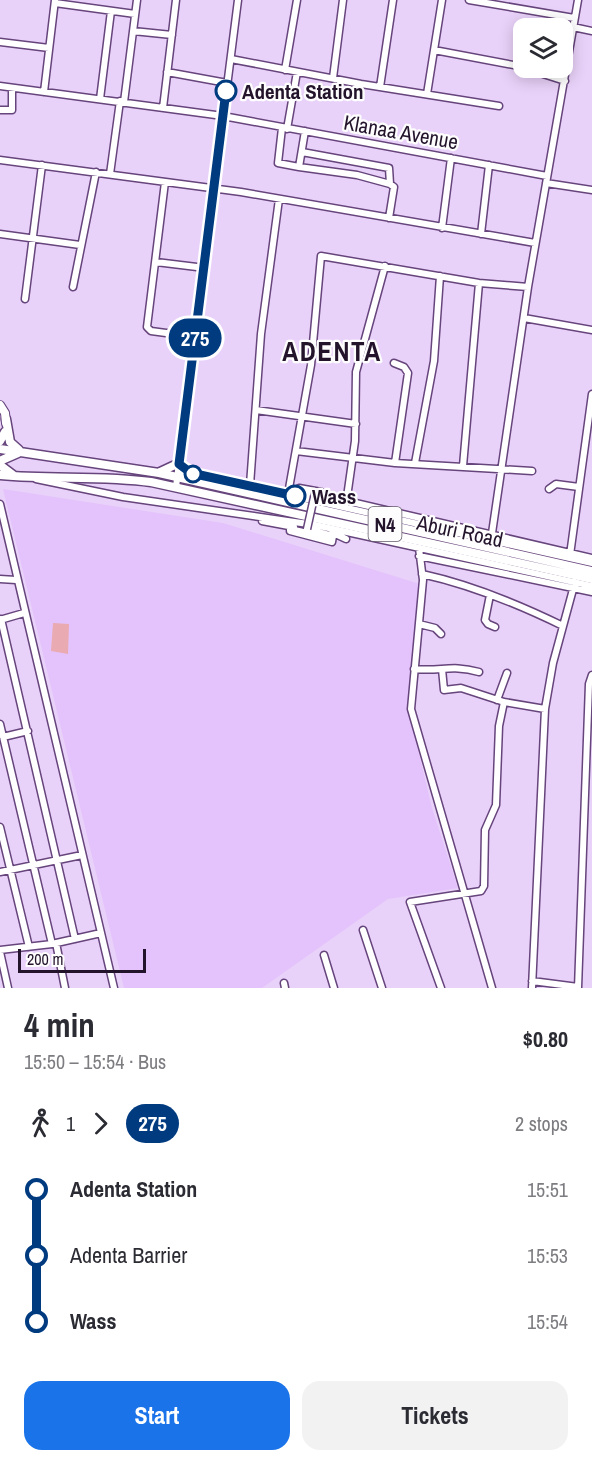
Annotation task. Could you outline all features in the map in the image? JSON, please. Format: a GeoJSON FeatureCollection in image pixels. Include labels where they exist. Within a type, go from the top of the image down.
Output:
{"type":"FeatureCollection","features":[{"type":"Feature","properties":{"kind":"highway"},"geometry":{"type":"LineString","coordinates":[[1,468],[22,452],[10,442],[6,419]]}},
{"type":"Feature","properties":{"kind":"highway"},"geometry":{"type":"LineString","coordinates":[[1,446],[5,432]]}},
{"type":"Feature","properties":{"kind":"highway","name":"N4"},"geometry":{"type":"LineString","coordinates":[[1,446],[22,452],[159,473],[268,493],[474,540],[592,570]]}},
{"type":"Feature","properties":{"kind":"highway"},"geometry":{"type":"LineString","coordinates":[[159,473],[177,465]]}},
{"type":"Feature","properties":{"kind":"highway","name":"Aburi Road"},"geometry":{"type":"LineString","coordinates":[[1,468],[19,477],[115,478],[173,486],[414,544],[592,579]]}},
{"type":"Feature","properties":{"kind":"main road"},"geometry":{"type":"LineString","coordinates":[[0,405],[6,419],[5,432]]}},
{"type":"Feature","properties":{"kind":"main road"},"geometry":{"type":"LineString","coordinates":[[1,446],[1,468]]}},
{"type":"Feature","properties":{"kind":"street"},"geometry":{"type":"LineString","coordinates":[[110,174],[137,0]]}},
{"type":"Feature","properties":{"kind":"street"},"geometry":{"type":"LineString","coordinates":[[163,108],[176,0]]}},
{"type":"Feature","properties":{"kind":"street"},"geometry":{"type":"LineString","coordinates":[[173,486],[196,337],[238,0]]}},
{"type":"Feature","properties":{"kind":"street"},"geometry":{"type":"LineString","coordinates":[[285,70],[297,0]]}},
{"type":"Feature","properties":{"kind":"street"},"geometry":{"type":"LineString","coordinates":[[333,78],[343,0]]}},
{"type":"Feature","properties":{"kind":"street"},"geometry":{"type":"LineString","coordinates":[[380,87],[393,0]]}},
{"type":"Feature","properties":{"kind":"street"},"geometry":{"type":"LineString","coordinates":[[427,94],[442,0]]}},
{"type":"Feature","properties":{"kind":"street"},"geometry":{"type":"LineString","coordinates":[[469,0],[574,18]]}},
{"type":"Feature","properties":{"kind":"street"},"geometry":{"type":"LineString","coordinates":[[576,1],[573,27],[592,31]]}},
{"type":"Feature","properties":{"kind":"street"},"geometry":{"type":"LineString","coordinates":[[44,92],[55,2],[135,14]]}},
{"type":"Feature","properties":{"kind":"street"},"geometry":{"type":"LineString","coordinates":[[100,99],[111,10]]}},
{"type":"Feature","properties":{"kind":"street"},"geometry":{"type":"LineString","coordinates":[[133,31],[172,35]]}},
{"type":"Feature","properties":{"kind":"street"},"geometry":{"type":"LineString","coordinates":[[0,42],[49,48]]}},
{"type":"Feature","properties":{"kind":"street"},"geometry":{"type":"LineString","coordinates":[[434,50],[513,65]]}},
{"type":"Feature","properties":{"kind":"street"},"geometry":{"type":"LineString","coordinates":[[231,58],[380,87],[500,106]]}},
{"type":"Feature","properties":{"kind":"street"},"geometry":{"type":"LineString","coordinates":[[166,72],[227,83]]}},
{"type":"Feature","properties":{"kind":"street"},"geometry":{"type":"LineString","coordinates":[[297,72],[278,164],[357,176],[390,184],[394,187],[389,218]]}},
{"type":"Feature","properties":{"kind":"street"},"geometry":{"type":"LineString","coordinates":[[556,78],[565,81]]}},
{"type":"Feature","properties":{"kind":"street"},"geometry":{"type":"LineString","coordinates":[[491,537],[528,286],[565,78]]}},
{"type":"Feature","properties":{"kind":"street","name":"Klanaa Avenue"},"geometry":{"type":"LineString","coordinates":[[0,86],[223,116],[489,165],[592,190]]}},
{"type":"Feature","properties":{"kind":"street"},"geometry":{"type":"LineString","coordinates":[[0,110],[12,111],[12,88]]}},
{"type":"Feature","properties":{"kind":"street"},"geometry":{"type":"LineString","coordinates":[[299,167],[304,131]]}},
{"type":"Feature","properties":{"kind":"street"},"geometry":{"type":"LineString","coordinates":[[302,152],[386,167],[390,170],[390,184]]}},
{"type":"Feature","properties":{"kind":"street"},"geometry":{"type":"LineString","coordinates":[[442,228],[451,158]]}},
{"type":"Feature","properties":{"kind":"street"},"geometry":{"type":"LineString","coordinates":[[0,160],[214,188],[535,243]]}},
{"type":"Feature","properties":{"kind":"street"},"geometry":{"type":"LineString","coordinates":[[25,299],[42,165]]}},
{"type":"Feature","properties":{"kind":"street"},"geometry":{"type":"LineString","coordinates":[[481,234],[489,165]]}},
{"type":"Feature","properties":{"kind":"street"},"geometry":{"type":"LineString","coordinates":[[72,287],[96,172]]}},
{"type":"Feature","properties":{"kind":"street"},"geometry":{"type":"LineString","coordinates":[[165,182],[147,327],[151,331],[196,337]]}},
{"type":"Feature","properties":{"kind":"street"},"geometry":{"type":"LineString","coordinates":[[250,485],[264,313],[279,199]]}},
{"type":"Feature","properties":{"kind":"street"},"geometry":{"type":"LineString","coordinates":[[0,234],[80,245]]}},
{"type":"Feature","properties":{"kind":"street"},"geometry":{"type":"LineString","coordinates":[[288,494],[311,365],[320,258],[325,256],[479,282],[528,286]]}},
{"type":"Feature","properties":{"kind":"street"},"geometry":{"type":"LineString","coordinates":[[156,262],[205,268]]}},
{"type":"Feature","properties":{"kind":"street"},"geometry":{"type":"LineString","coordinates":[[346,504],[356,424],[356,372],[385,266]]}},
{"type":"Feature","properties":{"kind":"street"},"geometry":{"type":"LineString","coordinates":[[415,463],[432,372],[440,276]]}},
{"type":"Feature","properties":{"kind":"street"},"geometry":{"type":"LineString","coordinates":[[463,466],[479,282]]}},
{"type":"Feature","properties":{"kind":"street"},"geometry":{"type":"LineString","coordinates":[[524,318],[592,330]]}},
{"type":"Feature","properties":{"kind":"street"},"geometry":{"type":"LineString","coordinates":[[394,363],[407,370],[408,374],[395,463]]}},
{"type":"Feature","properties":{"kind":"street"},"geometry":{"type":"LineString","coordinates":[[569,556],[592,394]]}},
{"type":"Feature","properties":{"kind":"street"},"geometry":{"type":"LineString","coordinates":[[256,410],[356,424]]}},
{"type":"Feature","properties":{"kind":"street"},"geometry":{"type":"LineString","coordinates":[[296,452],[395,463],[532,471]]}},
{"type":"Feature","properties":{"kind":"street"},"geometry":{"type":"LineString","coordinates":[[177,465],[191,473],[250,485],[268,493],[288,494],[321,502],[346,504],[491,537],[520,539],[592,563]]}},
{"type":"Feature","properties":{"kind":"street"},"geometry":{"type":"LineString","coordinates":[[32,478],[123,497],[333,532],[346,539]]}},
{"type":"Feature","properties":{"kind":"street"},"geometry":{"type":"LineString","coordinates":[[549,489],[556,484],[579,487]]}},
{"type":"Feature","properties":{"kind":"street"},"geometry":{"type":"LineString","coordinates":[[312,528],[316,532],[333,536],[332,542],[290,531],[290,529],[312,534],[312,528],[315,493],[326,495],[341,499],[341,501],[325,497],[317,495],[312,494],[300,492],[299,488],[321,492],[321,502]]}},
{"type":"Feature","properties":{"kind":"street"},"geometry":{"type":"LineString","coordinates":[[0,504],[2,529],[114,988]]}},
{"type":"Feature","properties":{"kind":"street"},"geometry":{"type":"LineString","coordinates":[[346,504],[364,515]]}},
{"type":"Feature","properties":{"kind":"street"},"geometry":{"type":"LineString","coordinates":[[262,520],[414,544],[575,585],[592,592]]}},
{"type":"Feature","properties":{"kind":"street"},"geometry":{"type":"LineString","coordinates":[[474,540],[491,537]]}},
{"type":"Feature","properties":{"kind":"street"},"geometry":{"type":"LineString","coordinates":[[414,544],[422,574],[411,709],[492,988]]}},
{"type":"Feature","properties":{"kind":"street"},"geometry":{"type":"LineString","coordinates":[[419,556],[530,581],[592,586]]}},
{"type":"Feature","properties":{"kind":"street"},"geometry":{"type":"LineString","coordinates":[[569,556],[592,558]]}},
{"type":"Feature","properties":{"kind":"street"},"geometry":{"type":"LineString","coordinates":[[422,574],[454,580],[490,595],[506,598],[563,626]]}},
{"type":"Feature","properties":{"kind":"street"},"geometry":{"type":"LineString","coordinates":[[0,579],[16,580]]}},
{"type":"Feature","properties":{"kind":"street"},"geometry":{"type":"LineString","coordinates":[[575,585],[553,663],[545,709],[532,985],[578,987],[589,684],[592,675]]}},
{"type":"Feature","properties":{"kind":"street"},"geometry":{"type":"LineString","coordinates":[[490,595],[485,620],[495,627]]}},
{"type":"Feature","properties":{"kind":"street"},"geometry":{"type":"LineString","coordinates":[[24,613],[1,620],[75,939]]}},
{"type":"Feature","properties":{"kind":"street"},"geometry":{"type":"LineString","coordinates":[[419,624],[435,628],[441,634]]}},
{"type":"Feature","properties":{"kind":"street"},"geometry":{"type":"LineString","coordinates":[[414,669],[442,669],[458,666],[479,672]]}},
{"type":"Feature","properties":{"kind":"street"},"geometry":{"type":"LineString","coordinates":[[442,669],[444,690],[461,688],[500,701],[545,709]]}},
{"type":"Feature","properties":{"kind":"street"},"geometry":{"type":"LineString","coordinates":[[441,988],[410,902],[481,891],[484,886],[484,830],[496,805],[500,701],[507,673]]}},
{"type":"Feature","properties":{"kind":"street"},"geometry":{"type":"LineString","coordinates":[[0,724],[65,988]]}},
{"type":"Feature","properties":{"kind":"street"},"geometry":{"type":"LineString","coordinates":[[3,737],[28,731]]}},
{"type":"Feature","properties":{"kind":"street"},"geometry":{"type":"LineString","coordinates":[[0,827],[29,947]]}},
{"type":"Feature","properties":{"kind":"street"},"geometry":{"type":"LineString","coordinates":[[0,872],[82,855]]}},
{"type":"Feature","properties":{"kind":"street"},"geometry":{"type":"LineString","coordinates":[[582,903],[592,904]]}},
{"type":"Feature","properties":{"kind":"street"},"geometry":{"type":"LineString","coordinates":[[363,930],[382,988]]}},
{"type":"Feature","properties":{"kind":"street"},"geometry":{"type":"LineString","coordinates":[[8,988],[0,951],[54,944],[101,933]]}},
{"type":"Feature","properties":{"kind":"street"},"geometry":{"type":"LineString","coordinates":[[324,955],[334,988]]}},
{"type":"Feature","properties":{"kind":"shaded area"},"geometry":{"type":"Polygon","coordinates":[[[3,489],[223,523],[423,585],[408,707],[432,808],[458,888],[388,899],[262,988],[124,988],[3,489]]]}},
{"type":"Feature","properties":{"kind":"shaded area"},"geometry":{"type":"Polygon","coordinates":[[[53,623],[69,624],[68,654],[51,651],[53,623]]]}},
{"type":"Feature","properties":{"kind":"bus line","name":"275"},"geometry":{"type":"LineString","coordinates":[[226,91],[196,337],[178,453],[179,464],[187,472],[295,496]]}},
{"type":"Feature","properties":{"kind":"place","name":"Adenta Station"},"geometry":{"type":"Point","coordinates":[226,91]}},
{"type":"Feature","properties":{"kind":"place","name":"Wass"},"geometry":{"type":"Point","coordinates":[295,496]}},
{"type":"Feature","properties":{"kind":"district","name":"ADENTA"},"geometry":{"type":"Point","coordinates":[332,351]}}]}
